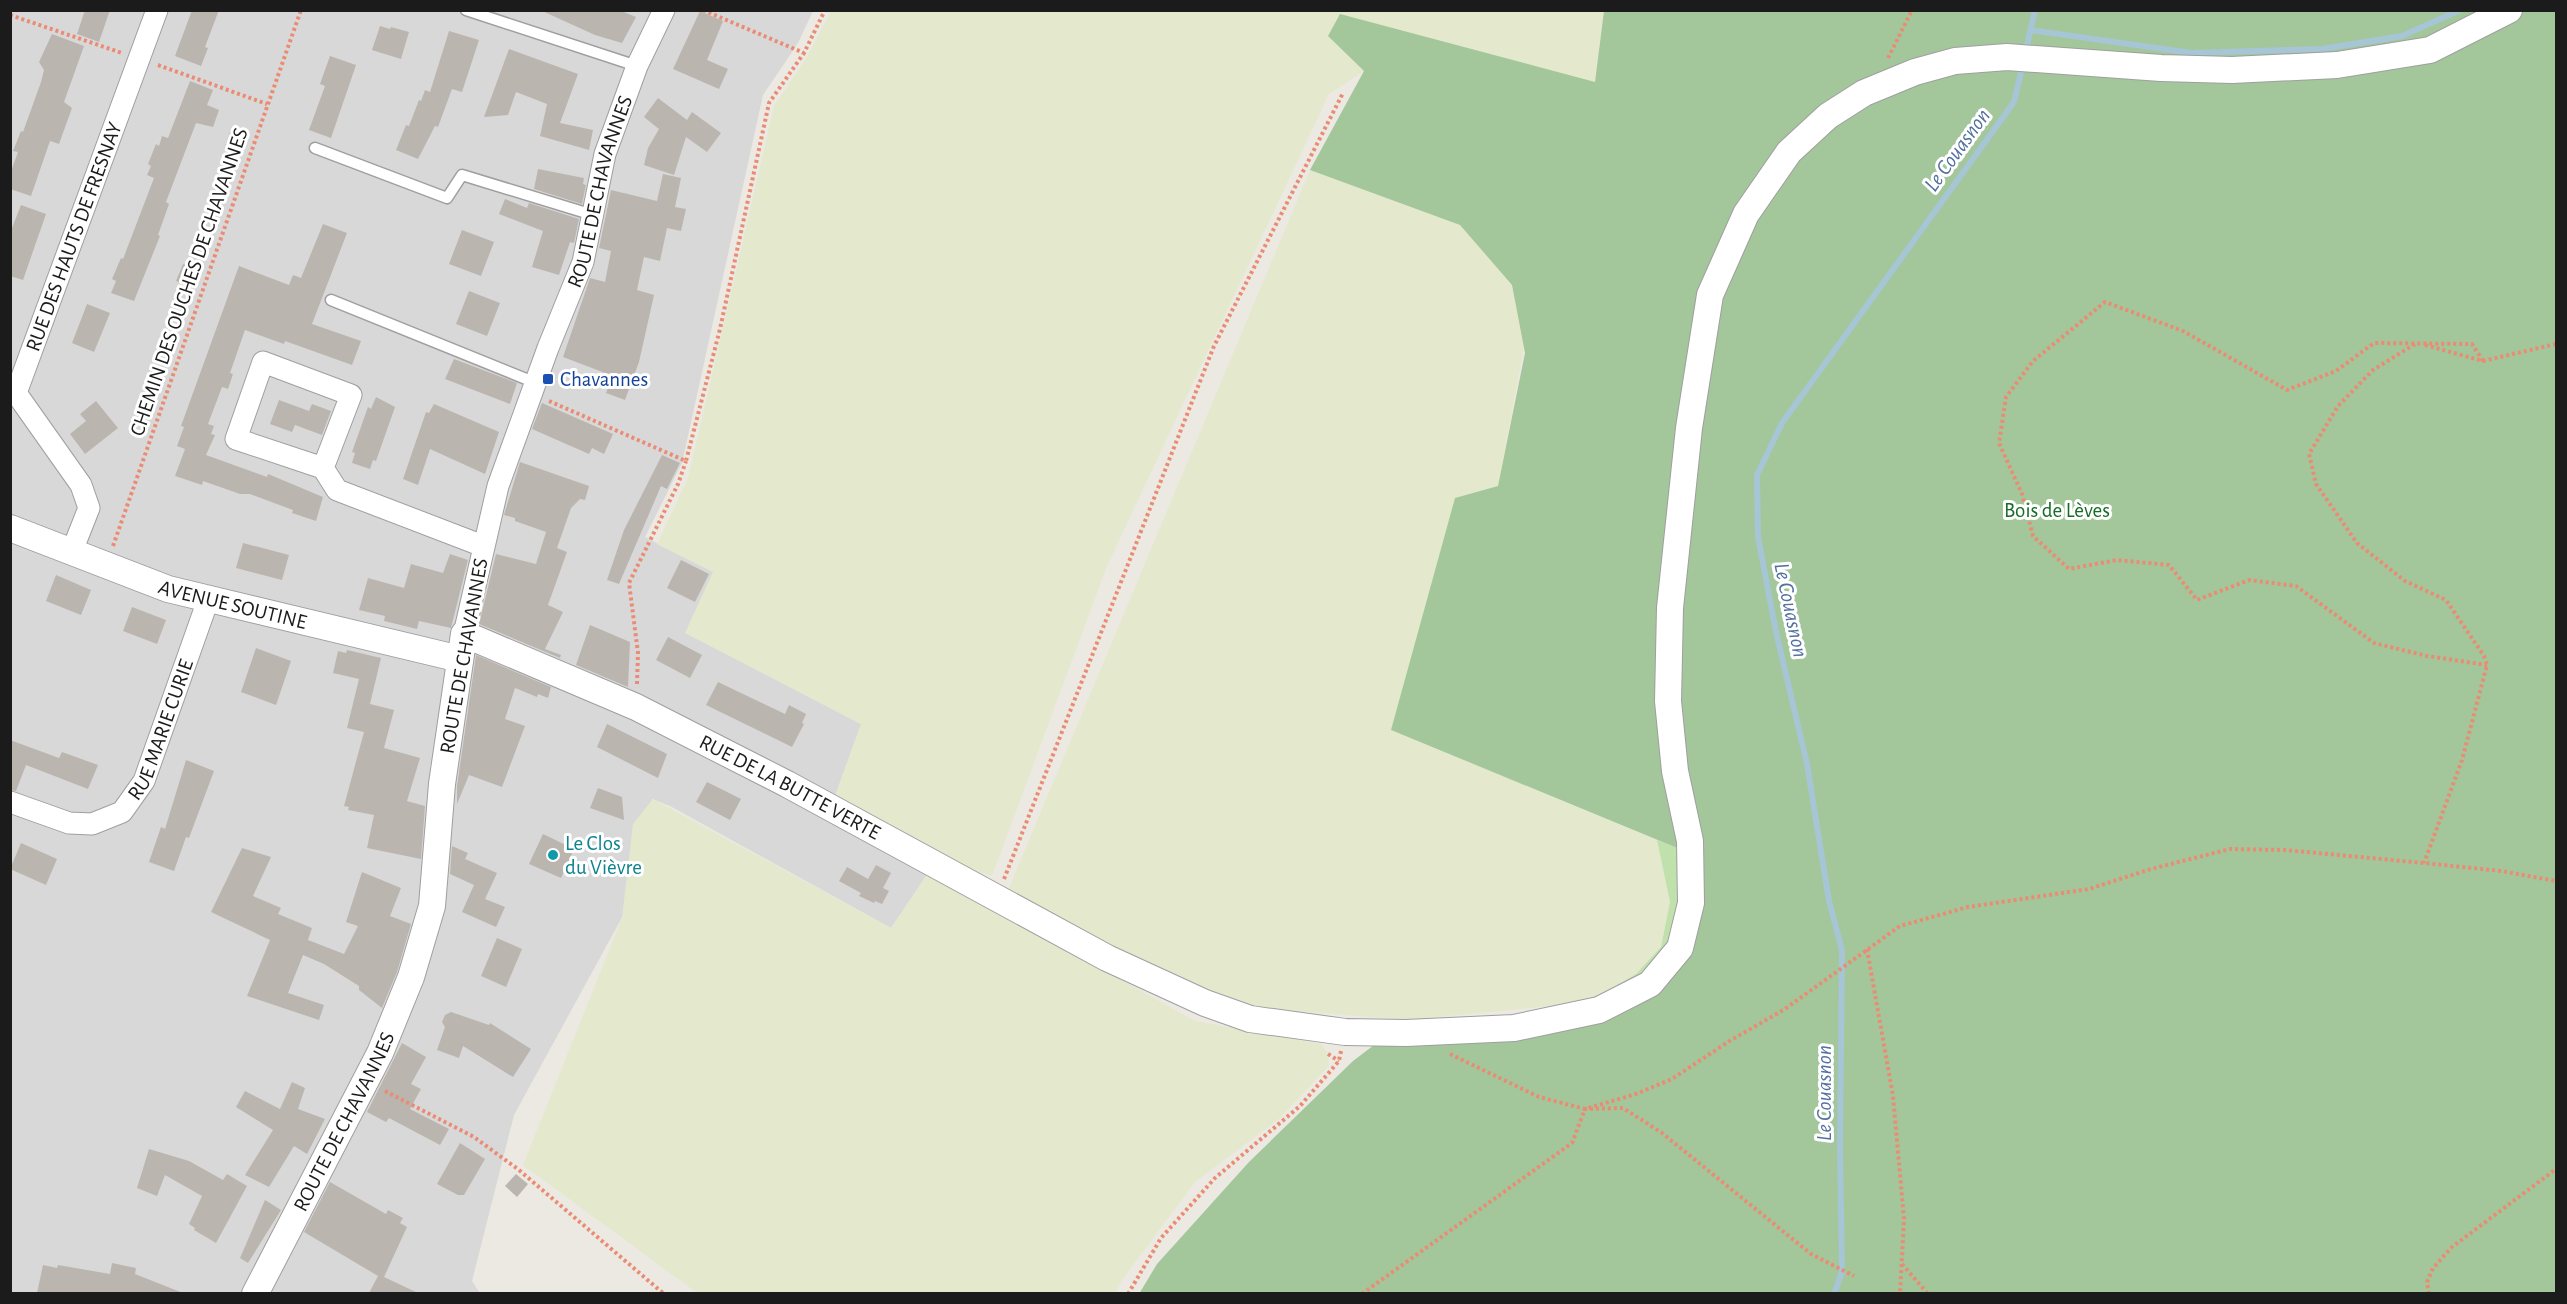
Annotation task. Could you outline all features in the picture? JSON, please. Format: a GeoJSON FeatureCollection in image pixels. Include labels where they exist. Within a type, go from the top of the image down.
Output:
{"type":"FeatureCollection","features":[{"type":"Feature","properties":{"kind":"street","name":"RUE DES HAUTS DE FRESNAY"},"geometry":{"type":"LineString","coordinates":[[72,551],[89,508],[84,493],[81,485],[16,393],[157,10]]}},
{"type":"Feature","properties":{"kind":"street","name":"ROUTE DE CHAVANNES"},"geometry":{"type":"LineString","coordinates":[[255,1293],[380,1053],[411,977],[432,906],[442,784],[460,659],[498,486],[583,262],[605,154],[637,66],[664,10]]}},
{"type":"Feature","properties":{"kind":"street","name":"RUE DE LA BUTTE VERTE"},"geometry":{"type":"LineString","coordinates":[[464,634],[636,707],[788,784],[1107,958],[1205,1003],[1250,1019],[1345,1032],[1407,1033],[1514,1028],[1599,1010],[1650,984],[1680,948],[1691,903],[1690,851],[1675,771],[1668,701],[1670,608],[1689,428],[1710,295],[1746,214],[1790,152],[1828,116],[1864,93],[1914,72],[1945,64],[2007,57],[2161,68],[2232,70],[2337,65],[2430,50],[2509,10]]}},
{"type":"Feature","properties":{"kind":"street"},"geometry":{"type":"LineString","coordinates":[[323,468],[351,396],[263,362],[236,439],[323,468],[337,490],[483,546]]}},
{"type":"Feature","properties":{"kind":"street","name":"AVENUE SOUTINE"},"geometry":{"type":"LineString","coordinates":[[10,528],[168,589],[460,659]]}},
{"type":"Feature","properties":{"kind":"street","name":"RUE MARIE CURIE"},"geometry":{"type":"LineString","coordinates":[[10,802],[69,823],[92,824],[122,812],[144,781],[208,600]]}},
{"type":"Feature","properties":{"kind":"lane"},"geometry":{"type":"LineString","coordinates":[[466,10],[637,66]]}},
{"type":"Feature","properties":{"kind":"lane"},"geometry":{"type":"LineString","coordinates":[[315,148],[447,198],[462,175],[593,215]]}},
{"type":"Feature","properties":{"kind":"lane"},"geometry":{"type":"LineString","coordinates":[[332,300],[534,388]]}},
{"type":"Feature","properties":{"kind":"path","name":"CHEMIN DES OUCHES DE CHAVANNES"},"geometry":{"type":"LineString","coordinates":[[106,564],[301,10]]}},
{"type":"Feature","properties":{"kind":"path"},"geometry":{"type":"LineString","coordinates":[[703,10],[804,53]]}},
{"type":"Feature","properties":{"kind":"path"},"geometry":{"type":"LineString","coordinates":[[636,707],[638,653],[629,583],[678,484],[686,461],[720,329],[769,103],[804,53],[825,10]]}},
{"type":"Feature","properties":{"kind":"path"},"geometry":{"type":"LineString","coordinates":[[1864,93],[1894,50],[1912,10]]}},
{"type":"Feature","properties":{"kind":"path"},"geometry":{"type":"LineString","coordinates":[[10,15],[267,104]]}},
{"type":"Feature","properties":{"kind":"path"},"geometry":{"type":"LineString","coordinates":[[996,899],[1214,346],[1343,93]]}},
{"type":"Feature","properties":{"kind":"path"},"geometry":{"type":"LineString","coordinates":[[2483,361],[2472,344],[2374,344],[2336,371],[2287,390],[2183,331],[2105,302],[2033,361],[2006,397],[1999,443],[2022,494],[2033,536],[2069,569],[2116,560],[2169,565],[2197,600],[2249,580],[2296,586],[2374,643],[2427,656],[2487,665]]}},
{"type":"Feature","properties":{"kind":"path"},"geometry":{"type":"LineString","coordinates":[[2424,863],[2462,760],[2487,665],[2484,656],[2446,600],[2405,581],[2357,543],[2316,484],[2309,454],[2338,406],[2373,370],[2416,343],[2483,361],[2556,344]]}},
{"type":"Feature","properties":{"kind":"path"},"geometry":{"type":"LineString","coordinates":[[534,388],[686,461]]}},
{"type":"Feature","properties":{"kind":"path"},"geometry":{"type":"LineString","coordinates":[[1585,1109],[1636,1094],[1672,1079],[1731,1040],[1785,1010],[1899,926],[1957,910],[2089,889],[2151,869],[2230,849],[2285,850],[2424,863],[2501,871],[2556,881]]}},
{"type":"Feature","properties":{"kind":"path"},"geometry":{"type":"LineString","coordinates":[[1867,949],[1893,1096],[1904,1219],[1900,1293]]}},
{"type":"Feature","properties":{"kind":"path"},"geometry":{"type":"LineString","coordinates":[[1128,1293],[1161,1238],[1215,1178],[1300,1106],[1339,1061],[1345,1032]]}},
{"type":"Feature","properties":{"kind":"path"},"geometry":{"type":"LineString","coordinates":[[1447,1053],[1539,1096],[1585,1109],[1623,1108],[1662,1133],[1811,1254],[1854,1276]]}},
{"type":"Feature","properties":{"kind":"path"},"geometry":{"type":"LineString","coordinates":[[366,1081],[474,1137],[519,1170],[664,1293]]}},
{"type":"Feature","properties":{"kind":"path"},"geometry":{"type":"LineString","coordinates":[[1362,1293],[1572,1143],[1585,1109]]}},
{"type":"Feature","properties":{"kind":"path"},"geometry":{"type":"LineString","coordinates":[[2429,1293],[2427,1282],[2433,1268],[2452,1247],[2556,1169]]}},
{"type":"Feature","properties":{"kind":"path"},"geometry":{"type":"LineString","coordinates":[[1902,1263],[1928,1293]]}},
{"type":"Feature","properties":{"kind":"shaded area"},"geometry":{"type":"Polygon","coordinates":[[[10,11],[813,11],[798,43],[763,95],[682,463],[645,537],[714,572],[686,633],[861,724],[938,859],[891,928],[670,806],[652,799],[625,912],[514,1115],[472,1281],[480,1293],[11,1293],[10,11]]]}},
{"type":"Feature","properties":{"kind":"green space"},"geometry":{"type":"Polygon","coordinates":[[[831,11],[1604,11],[1595,82],[1328,36],[1364,71],[1329,94],[1107,566],[992,876],[938,859],[833,801],[861,724],[685,633],[713,572],[657,544],[688,478],[774,106],[807,57],[831,11]]]}},
{"type":"Feature","properties":{"kind":"green space","name":"Bois de Lèves"},"geometry":{"type":"Polygon","coordinates":[[[1604,11],[2556,11],[2556,1293],[1139,1294],[1157,1264],[1249,1162],[1353,1061],[1382,1039],[1517,1040],[1607,1021],[1657,995],[1693,942],[1699,857],[1391,730],[1455,498],[1498,486],[1525,353],[1512,285],[1460,225],[1310,170],[1364,71],[1328,36],[1340,14],[1595,82],[1604,11]]]}},
{"type":"Feature","properties":{"kind":"green space"},"geometry":{"type":"Polygon","coordinates":[[[1310,170],[1460,225],[1512,285],[1524,347],[1498,486],[1391,730],[1657,840],[1670,902],[1661,947],[1636,974],[1591,1002],[1408,1020],[1259,1008],[1206,990],[1104,945],[1008,890],[1310,170]]]}},
{"type":"Feature","properties":{"kind":"green space"},"geometry":{"type":"Polygon","coordinates":[[[653,799],[891,928],[930,870],[991,907],[1195,1021],[1321,1044],[1328,1053],[1329,1066],[1279,1119],[1195,1182],[1122,1280],[1115,1293],[697,1293],[523,1165],[622,918],[633,824],[653,799]]]}},
{"type":"Feature","properties":{"kind":"green space"},"geometry":{"type":"Polygon","coordinates":[[[1657,840],[1680,849],[1684,891],[1670,945],[1643,979],[1589,1002],[1636,974],[1661,947],[1670,902],[1657,840]]]}},
{"type":"Feature","properties":{"kind":"building"},"geometry":{"type":"Polygon","coordinates":[[[85,10],[110,10],[99,42],[77,34],[85,10]]]}},
{"type":"Feature","properties":{"kind":"building"},"geometry":{"type":"Polygon","coordinates":[[[192,10],[219,10],[205,47],[208,48],[201,66],[175,56],[192,10]]]}},
{"type":"Feature","properties":{"kind":"building"},"geometry":{"type":"Polygon","coordinates":[[[540,10],[619,10],[636,17],[622,43],[595,35],[540,10]]]}},
{"type":"Feature","properties":{"kind":"building"},"geometry":{"type":"Polygon","coordinates":[[[700,11],[723,21],[707,60],[728,69],[719,89],[673,69],[700,11]]]}},
{"type":"Feature","properties":{"kind":"building"},"geometry":{"type":"Polygon","coordinates":[[[380,26],[409,32],[401,59],[372,50],[380,26]]]}},
{"type":"Feature","properties":{"kind":"building"},"geometry":{"type":"Polygon","coordinates":[[[449,31],[479,40],[462,92],[452,89],[438,127],[435,126],[418,159],[396,150],[419,100],[421,101],[425,90],[430,92],[449,31]]]}},
{"type":"Feature","properties":{"kind":"building"},"geometry":{"type":"Polygon","coordinates":[[[52,34],[84,46],[64,102],[72,108],[59,144],[50,141],[31,196],[10,189],[10,174],[18,152],[13,151],[21,131],[23,132],[41,82],[44,70],[39,62],[52,34]]]}},
{"type":"Feature","properties":{"kind":"building"},"geometry":{"type":"Polygon","coordinates":[[[509,49],[578,74],[560,123],[593,130],[589,150],[540,136],[547,104],[516,92],[508,115],[484,117],[509,49]]]}},
{"type":"Feature","properties":{"kind":"building"},"geometry":{"type":"Polygon","coordinates":[[[330,56],[356,65],[331,138],[309,130],[325,86],[320,84],[330,56]]]}},
{"type":"Feature","properties":{"kind":"building"},"geometry":{"type":"Polygon","coordinates":[[[190,81],[213,90],[207,105],[219,110],[213,127],[196,123],[166,202],[169,204],[158,235],[160,236],[134,301],[111,293],[116,281],[112,279],[121,258],[123,259],[154,178],[147,175],[151,166],[148,164],[162,136],[168,138],[190,81]]]}},
{"type":"Feature","properties":{"kind":"building"},"geometry":{"type":"Polygon","coordinates":[[[658,98],[687,120],[692,112],[721,133],[707,152],[686,137],[674,175],[644,165],[648,148],[659,129],[644,117],[658,98]]]}},
{"type":"Feature","properties":{"kind":"building"},"geometry":{"type":"Polygon","coordinates":[[[230,132],[248,139],[242,156],[224,149],[230,132]]]}},
{"type":"Feature","properties":{"kind":"building"},"geometry":{"type":"Polygon","coordinates":[[[538,169],[584,178],[583,184],[586,185],[582,204],[534,189],[538,169]]]}},
{"type":"Feature","properties":{"kind":"building"},"geometry":{"type":"Polygon","coordinates":[[[663,174],[681,178],[675,207],[686,209],[681,231],[667,228],[660,261],[644,257],[637,290],[654,295],[639,362],[625,400],[606,393],[613,376],[563,357],[590,278],[605,282],[611,251],[599,248],[611,190],[657,201],[663,174]]]}},
{"type":"Feature","properties":{"kind":"building"},"geometry":{"type":"Polygon","coordinates":[[[505,199],[527,208],[529,203],[579,219],[574,243],[570,242],[559,275],[532,267],[543,231],[499,214],[505,199]]]}},
{"type":"Feature","properties":{"kind":"building"},"geometry":{"type":"Polygon","coordinates":[[[21,205],[46,214],[23,280],[10,276],[10,233],[21,205]]]}},
{"type":"Feature","properties":{"kind":"building"},"geometry":{"type":"Polygon","coordinates":[[[323,224],[347,233],[312,324],[361,341],[352,365],[285,341],[284,344],[245,330],[230,373],[233,374],[228,389],[222,387],[208,424],[214,426],[211,434],[215,435],[206,455],[267,477],[268,474],[323,497],[316,521],[250,494],[240,494],[203,481],[202,485],[175,476],[185,449],[177,446],[184,427],[181,426],[239,266],[289,285],[293,275],[301,278],[323,224]]]}},
{"type":"Feature","properties":{"kind":"building"},"geometry":{"type":"Polygon","coordinates":[[[462,230],[494,242],[481,276],[449,264],[462,230]]]}},
{"type":"Feature","properties":{"kind":"building"},"geometry":{"type":"Polygon","coordinates":[[[183,264],[201,271],[195,288],[176,281],[183,264]]]}},
{"type":"Feature","properties":{"kind":"building"},"geometry":{"type":"Polygon","coordinates":[[[469,291],[500,303],[487,336],[456,324],[469,291]]]}},
{"type":"Feature","properties":{"kind":"building"},"geometry":{"type":"Polygon","coordinates":[[[87,304],[110,313],[94,352],[72,343],[87,304]]]}},
{"type":"Feature","properties":{"kind":"building"},"geometry":{"type":"Polygon","coordinates":[[[454,359],[517,383],[510,404],[445,379],[454,359]]]}},
{"type":"Feature","properties":{"kind":"building"},"geometry":{"type":"Polygon","coordinates":[[[376,397],[395,407],[376,461],[373,460],[370,469],[352,463],[355,453],[352,452],[368,407],[371,409],[376,397]]]}},
{"type":"Feature","properties":{"kind":"building"},"geometry":{"type":"Polygon","coordinates":[[[279,400],[309,411],[312,404],[331,411],[322,435],[295,425],[292,432],[270,424],[279,400]]]}},
{"type":"Feature","properties":{"kind":"building"},"geometry":{"type":"Polygon","coordinates":[[[96,401],[118,428],[85,454],[70,434],[86,421],[80,414],[96,401]]]}},
{"type":"Feature","properties":{"kind":"building"},"geometry":{"type":"Polygon","coordinates":[[[542,403],[613,434],[604,454],[592,448],[589,454],[532,429],[542,403]]]}},
{"type":"Feature","properties":{"kind":"building"},"geometry":{"type":"Polygon","coordinates":[[[434,404],[499,432],[485,474],[430,449],[418,485],[403,479],[426,412],[429,413],[434,404]]]}},
{"type":"Feature","properties":{"kind":"building"},"geometry":{"type":"Polygon","coordinates":[[[662,455],[680,463],[667,489],[661,486],[619,584],[607,580],[624,530],[662,455]]]}},
{"type":"Feature","properties":{"kind":"building"},"geometry":{"type":"Polygon","coordinates":[[[520,462],[589,486],[585,500],[580,499],[571,508],[557,548],[567,552],[548,605],[563,612],[545,649],[561,655],[560,658],[479,624],[496,554],[536,564],[546,532],[504,515],[520,462]]]}},
{"type":"Feature","properties":{"kind":"building"},"geometry":{"type":"Polygon","coordinates":[[[243,543],[289,555],[282,580],[236,568],[243,543]]]}},
{"type":"Feature","properties":{"kind":"building"},"geometry":{"type":"Polygon","coordinates":[[[450,554],[468,560],[451,628],[419,621],[417,629],[384,621],[385,616],[359,610],[368,578],[404,588],[411,564],[443,573],[450,554]]]}},
{"type":"Feature","properties":{"kind":"building"},"geometry":{"type":"Polygon","coordinates":[[[681,560],[709,574],[695,602],[667,588],[681,560]]]}},
{"type":"Feature","properties":{"kind":"building"},"geometry":{"type":"Polygon","coordinates":[[[56,575],[91,590],[81,615],[46,601],[56,575]]]}},
{"type":"Feature","properties":{"kind":"building"},"geometry":{"type":"Polygon","coordinates":[[[132,607],[166,620],[157,644],[123,631],[132,607]]]}},
{"type":"Feature","properties":{"kind":"building"},"geometry":{"type":"Polygon","coordinates":[[[590,625],[630,642],[628,687],[576,665],[590,625]]]}},
{"type":"Feature","properties":{"kind":"building"},"geometry":{"type":"Polygon","coordinates":[[[668,637],[702,655],[690,678],[656,660],[668,637]]]}},
{"type":"Feature","properties":{"kind":"building"},"geometry":{"type":"Polygon","coordinates":[[[256,648],[291,661],[276,705],[241,692],[256,648]]]}},
{"type":"Feature","properties":{"kind":"building"},"geometry":{"type":"Polygon","coordinates":[[[347,650],[381,658],[370,704],[394,710],[384,748],[420,758],[407,801],[425,806],[421,859],[367,848],[374,815],[348,810],[349,807],[344,806],[364,732],[347,728],[359,679],[333,673],[338,651],[346,653],[347,650]]]}},
{"type":"Feature","properties":{"kind":"building"},"geometry":{"type":"Polygon","coordinates":[[[476,655],[551,687],[548,698],[538,694],[537,697],[515,688],[505,719],[525,726],[502,787],[469,775],[457,804],[457,786],[476,655]]]}},
{"type":"Feature","properties":{"kind":"building"},"geometry":{"type":"Polygon","coordinates":[[[718,682],[785,714],[789,705],[806,714],[802,723],[804,724],[792,747],[706,705],[718,682]]]}},
{"type":"Feature","properties":{"kind":"building"},"geometry":{"type":"Polygon","coordinates":[[[607,724],[667,754],[658,778],[597,747],[607,724]]]}},
{"type":"Feature","properties":{"kind":"building"},"geometry":{"type":"Polygon","coordinates":[[[10,740],[59,758],[62,752],[98,765],[88,789],[26,765],[16,791],[10,790],[10,740]]]}},
{"type":"Feature","properties":{"kind":"building"},"geometry":{"type":"Polygon","coordinates":[[[186,760],[214,771],[174,871],[149,862],[161,827],[165,829],[186,760]]]}},
{"type":"Feature","properties":{"kind":"building"},"geometry":{"type":"Polygon","coordinates":[[[707,782],[741,799],[730,820],[696,802],[707,782]]]}},
{"type":"Feature","properties":{"kind":"building"},"geometry":{"type":"Polygon","coordinates":[[[598,788],[622,797],[624,820],[590,808],[598,788]]]}},
{"type":"Feature","properties":{"kind":"building","name":"Le Clos du Vièvre"},"geometry":{"type":"Polygon","coordinates":[[[543,834],[574,849],[561,878],[529,864],[543,834]]]}},
{"type":"Feature","properties":{"kind":"building"},"geometry":{"type":"Polygon","coordinates":[[[21,843],[57,859],[46,885],[10,869],[21,843]]]}},
{"type":"Feature","properties":{"kind":"building"},"geometry":{"type":"Polygon","coordinates":[[[452,846],[468,853],[465,859],[497,873],[485,899],[505,907],[496,927],[462,912],[474,885],[450,874],[452,846]]]}},
{"type":"Feature","properties":{"kind":"building"},"geometry":{"type":"Polygon","coordinates":[[[242,848],[271,857],[253,896],[281,908],[278,914],[312,928],[308,940],[344,954],[358,926],[346,922],[362,872],[401,888],[390,916],[411,924],[397,972],[382,1008],[359,990],[359,986],[324,964],[303,955],[288,993],[324,1005],[319,1020],[247,996],[270,940],[211,912],[242,848]]]}},
{"type":"Feature","properties":{"kind":"building"},"geometry":{"type":"Polygon","coordinates":[[[876,865],[891,873],[883,888],[889,891],[882,904],[859,896],[861,893],[839,881],[847,867],[868,879],[876,865]]]}},
{"type":"Feature","properties":{"kind":"building"},"geometry":{"type":"Polygon","coordinates":[[[497,938],[522,949],[506,987],[481,976],[497,938]]]}},
{"type":"Feature","properties":{"kind":"building"},"geometry":{"type":"Polygon","coordinates":[[[451,1012],[489,1025],[490,1023],[531,1049],[513,1077],[463,1046],[459,1058],[437,1050],[445,1027],[442,1022],[445,1015],[451,1012]]]}},
{"type":"Feature","properties":{"kind":"building"},"geometry":{"type":"Polygon","coordinates":[[[402,1043],[426,1057],[411,1084],[421,1089],[410,1109],[449,1129],[440,1145],[389,1118],[386,1122],[367,1112],[402,1043]]]}},
{"type":"Feature","properties":{"kind":"building"},"geometry":{"type":"Polygon","coordinates":[[[292,1082],[305,1088],[298,1109],[325,1119],[307,1154],[294,1146],[269,1187],[245,1175],[273,1130],[236,1107],[245,1091],[280,1109],[292,1082]]]}},
{"type":"Feature","properties":{"kind":"building"},"geometry":{"type":"Polygon","coordinates":[[[460,1143],[485,1159],[464,1195],[458,1195],[437,1184],[460,1143]]]}},
{"type":"Feature","properties":{"kind":"building"},"geometry":{"type":"Polygon","coordinates":[[[149,1149],[189,1161],[223,1180],[227,1174],[247,1186],[216,1243],[194,1230],[195,1228],[189,1224],[202,1196],[165,1175],[157,1196],[137,1188],[149,1149]]]}},
{"type":"Feature","properties":{"kind":"building"},"geometry":{"type":"Polygon","coordinates":[[[516,1174],[528,1184],[517,1197],[505,1186],[516,1174]]]}},
{"type":"Feature","properties":{"kind":"building"},"geometry":{"type":"Polygon","coordinates":[[[330,1182],[386,1214],[388,1210],[403,1218],[400,1223],[407,1227],[384,1277],[418,1293],[369,1293],[378,1276],[304,1232],[330,1182]]]}},
{"type":"Feature","properties":{"kind":"building"},"geometry":{"type":"Polygon","coordinates":[[[265,1200],[281,1210],[248,1263],[240,1258],[265,1200]]]}},
{"type":"Feature","properties":{"kind":"building"},"geometry":{"type":"Polygon","coordinates":[[[112,1263],[136,1268],[135,1274],[183,1293],[37,1293],[43,1265],[57,1268],[58,1265],[110,1274],[112,1263]]]}},
{"type":"Feature","properties":{"kind":"waterway","name":"Le Couasnon"},"geometry":{"type":"LineString","coordinates":[[2025,54],[2035,10]]}},
{"type":"Feature","properties":{"kind":"waterway"},"geometry":{"type":"LineString","coordinates":[[2030,30],[2192,53],[2322,49],[2402,36],[2460,10]]}},
{"type":"Feature","properties":{"kind":"waterway","name":"Le Couasnon"},"geometry":{"type":"LineString","coordinates":[[1834,1294],[1842,1272],[1840,1147],[1842,950],[1829,901],[1807,764],[1776,632],[1758,537],[1757,475],[1782,423],[2014,102],[2023,64]]}},
{"type":"Feature","properties":{"kind":"place","name":"Chavannes"},"geometry":{"type":"Point","coordinates":[548,379]}},
{"type":"Feature","properties":{"kind":"place","name":"Le Clos du Vièvre"},"geometry":{"type":"Point","coordinates":[553,855]}}]}
